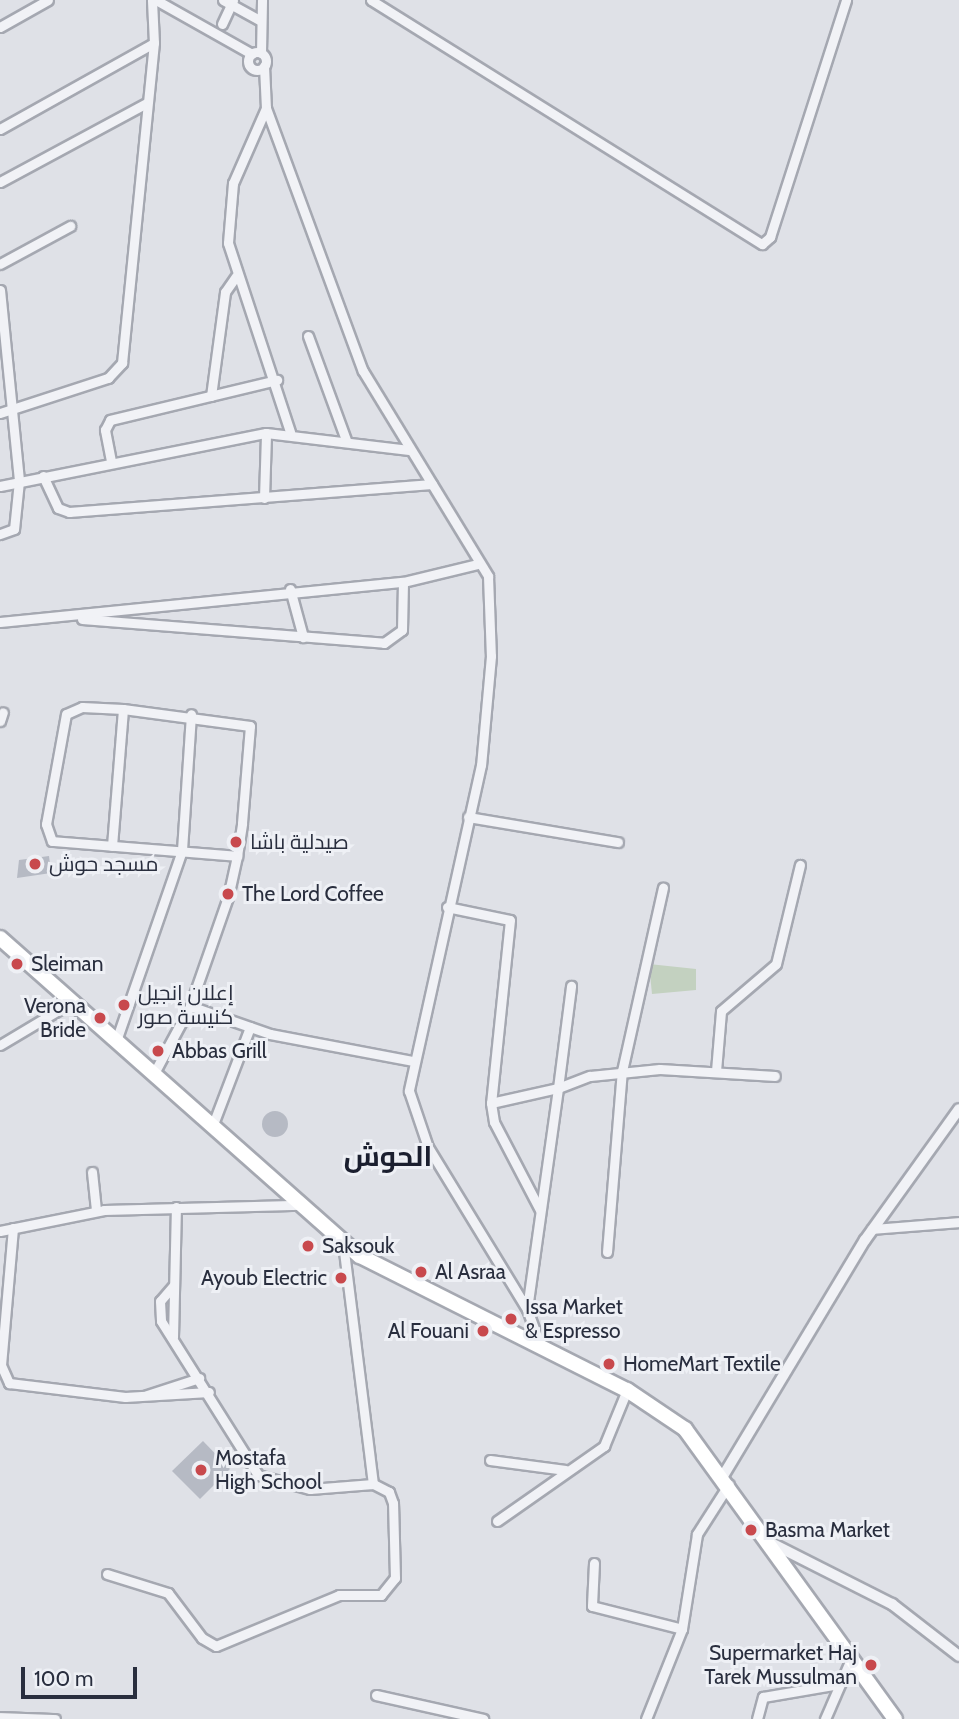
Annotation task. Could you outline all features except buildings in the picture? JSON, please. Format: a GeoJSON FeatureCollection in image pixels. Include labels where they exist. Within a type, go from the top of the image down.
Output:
{"type":"FeatureCollection","features":[{"type":"Feature","properties":{"kind":"main road"},"geometry":{"type":"LineString","coordinates":[[0,938],[343,1242],[383,1270],[627,1390],[685,1429],[726,1480],[894,1719]]}},
{"type":"Feature","properties":{"kind":"street"},"geometry":{"type":"LineString","coordinates":[[0,27],[48,0]]}},
{"type":"Feature","properties":{"kind":"street"},"geometry":{"type":"LineString","coordinates":[[0,413],[108,378],[122,363],[154,43],[154,0],[256,53],[264,66],[266,108],[347,335],[410,450],[478,564],[488,576],[491,656],[481,765],[447,907],[409,1090],[420,1130],[496,1269],[527,1309],[540,1345]]}},
{"type":"Feature","properties":{"kind":"street"},"geometry":{"type":"LineString","coordinates":[[262,0],[253,68],[264,92]]}},
{"type":"Feature","properties":{"kind":"street"},"geometry":{"type":"LineString","coordinates":[[371,0],[762,244],[770,237],[845,0]]}},
{"type":"Feature","properties":{"kind":"street"},"geometry":{"type":"LineString","coordinates":[[222,24],[229,2],[261,21]]}},
{"type":"Feature","properties":{"kind":"street"},"geometry":{"type":"LineString","coordinates":[[0,129],[154,43]]}},
{"type":"Feature","properties":{"kind":"street"},"geometry":{"type":"LineString","coordinates":[[253,68],[264,66]]}},
{"type":"Feature","properties":{"kind":"street"},"geometry":{"type":"LineString","coordinates":[[0,182],[147,103]]}},
{"type":"Feature","properties":{"kind":"street"},"geometry":{"type":"LineString","coordinates":[[266,108],[229,201],[228,243],[236,276],[277,380],[290,432]]}},
{"type":"Feature","properties":{"kind":"street"},"geometry":{"type":"LineString","coordinates":[[0,264],[70,226]]}},
{"type":"Feature","properties":{"kind":"street"},"geometry":{"type":"LineString","coordinates":[[211,396],[225,292],[236,276]]}},
{"type":"Feature","properties":{"kind":"street"},"geometry":{"type":"LineString","coordinates":[[0,290],[19,481],[14,529],[0,534]]}},
{"type":"Feature","properties":{"kind":"street"},"geometry":{"type":"LineString","coordinates":[[308,336],[346,440]]}},
{"type":"Feature","properties":{"kind":"street"},"geometry":{"type":"LineString","coordinates":[[111,461],[105,430],[110,420],[277,380]]}},
{"type":"Feature","properties":{"kind":"street"},"geometry":{"type":"LineString","coordinates":[[0,486],[111,461],[267,433],[290,432],[410,450]]}},
{"type":"Feature","properties":{"kind":"street"},"geometry":{"type":"LineString","coordinates":[[264,498],[267,433]]}},
{"type":"Feature","properties":{"kind":"street"},"geometry":{"type":"LineString","coordinates":[[43,476],[58,508],[69,512],[432,484]]}},
{"type":"Feature","properties":{"kind":"street"},"geometry":{"type":"LineString","coordinates":[[80,619],[125,606],[290,589],[403,582],[478,564]]}},
{"type":"Feature","properties":{"kind":"street"},"geometry":{"type":"LineString","coordinates":[[0,622],[80,619],[303,637],[392,641],[403,625],[403,582]]}},
{"type":"Feature","properties":{"kind":"street"},"geometry":{"type":"LineString","coordinates":[[290,589],[303,637]]}},
{"type":"Feature","properties":{"kind":"street"},"geometry":{"type":"LineString","coordinates":[[125,606],[135,623]]}},
{"type":"Feature","properties":{"kind":"street"},"geometry":{"type":"LineString","coordinates":[[153,1075],[190,1006],[237,856],[250,726],[191,714],[82,706],[66,714],[46,824],[52,841],[237,856]]}},
{"type":"Feature","properties":{"kind":"street"},"geometry":{"type":"LineString","coordinates":[[112,846],[123,709]]}},
{"type":"Feature","properties":{"kind":"street"},"geometry":{"type":"LineString","coordinates":[[116,1041],[181,850],[191,714]]}},
{"type":"Feature","properties":{"kind":"street"},"geometry":{"type":"LineString","coordinates":[[468,817],[618,842]]}},
{"type":"Feature","properties":{"kind":"street"},"geometry":{"type":"LineString","coordinates":[[716,1071],[721,1011],[779,958],[800,865]]}},
{"type":"Feature","properties":{"kind":"street"},"geometry":{"type":"LineString","coordinates":[[607,1252],[622,1071],[663,888]]}},
{"type":"Feature","properties":{"kind":"street"},"geometry":{"type":"LineString","coordinates":[[447,907],[506,917],[512,924],[491,1103],[513,1164],[540,1210]]}},
{"type":"Feature","properties":{"kind":"street"},"geometry":{"type":"LineString","coordinates":[[527,1309],[570,986]]}},
{"type":"Feature","properties":{"kind":"street"},"geometry":{"type":"LineString","coordinates":[[0,1045],[72,1002]]}},
{"type":"Feature","properties":{"kind":"street"},"geometry":{"type":"LineString","coordinates":[[190,1006],[250,1027],[413,1061]]}},
{"type":"Feature","properties":{"kind":"street"},"geometry":{"type":"LineString","coordinates":[[212,1127],[250,1027]]}},
{"type":"Feature","properties":{"kind":"street"},"geometry":{"type":"LineString","coordinates":[[491,1103],[622,1071],[716,1071],[775,1076]]}},
{"type":"Feature","properties":{"kind":"street"},"geometry":{"type":"LineString","coordinates":[[646,1719],[682,1629],[697,1534],[872,1229],[959,1109]]}},
{"type":"Feature","properties":{"kind":"street"},"geometry":{"type":"LineString","coordinates":[[92,1172],[96,1211]]}},
{"type":"Feature","properties":{"kind":"street"},"geometry":{"type":"LineString","coordinates":[[0,1231],[96,1211],[301,1205]]}},
{"type":"Feature","properties":{"kind":"street"},"geometry":{"type":"LineString","coordinates":[[173,1337],[176,1207]]}},
{"type":"Feature","properties":{"kind":"street"},"geometry":{"type":"LineString","coordinates":[[872,1229],[959,1222]]}},
{"type":"Feature","properties":{"kind":"street"},"geometry":{"type":"LineString","coordinates":[[13,1228],[5,1379],[25,1387],[147,1395],[209,1392]]}},
{"type":"Feature","properties":{"kind":"street"},"geometry":{"type":"LineString","coordinates":[[343,1242],[373,1483]]}},
{"type":"Feature","properties":{"kind":"street"},"geometry":{"type":"LineString","coordinates":[[107,1574],[171,1595],[202,1638],[216,1646],[339,1595],[381,1595],[395,1578],[393,1503],[390,1492],[373,1483],[310,1489],[263,1479],[173,1337],[158,1308],[174,1285]]}},
{"type":"Feature","properties":{"kind":"street"},"geometry":{"type":"LineString","coordinates":[[147,1395],[200,1378]]}},
{"type":"Feature","properties":{"kind":"street"},"geometry":{"type":"LineString","coordinates":[[497,1521],[565,1470],[604,1446],[627,1390]]}},
{"type":"Feature","properties":{"kind":"street"},"geometry":{"type":"LineString","coordinates":[[490,1460],[565,1470]]}},
{"type":"Feature","properties":{"kind":"street"},"geometry":{"type":"LineString","coordinates":[[769,1542],[892,1604],[959,1656]]}},
{"type":"Feature","properties":{"kind":"street"},"geometry":{"type":"LineString","coordinates":[[594,1563],[592,1606],[682,1629]]}},
{"type":"Feature","properties":{"kind":"street"},"geometry":{"type":"LineString","coordinates":[[825,1719],[851,1659]]}},
{"type":"Feature","properties":{"kind":"street"},"geometry":{"type":"LineString","coordinates":[[757,1719],[763,1698],[839,1684]]}},
{"type":"Feature","properties":{"kind":"street"},"geometry":{"type":"LineString","coordinates":[[376,1695],[483,1719]]}},
{"type":"Feature","properties":{"kind":"street"},"geometry":{"type":"LineString","coordinates":[[0,1717],[55,1719]]}},
{"type":"Feature","properties":{"kind":"green space"},"geometry":{"type":"Polygon","coordinates":[[[649,964],[696,969],[696,990],[652,994],[649,964]]]}},
{"type":"Feature","properties":{"kind":"place","name":"صيدلية باشا"},"geometry":{"type":"Point","coordinates":[236,842]}},
{"type":"Feature","properties":{"kind":"place","name":"مسجد حوش"},"geometry":{"type":"Point","coordinates":[35,864]}},
{"type":"Feature","properties":{"kind":"place","name":"The Lord Coffee"},"geometry":{"type":"Point","coordinates":[228,894]}},
{"type":"Feature","properties":{"kind":"place","name":"Sleiman"},"geometry":{"type":"Point","coordinates":[17,964]}},
{"type":"Feature","properties":{"kind":"place","name":"إعلان إنجيل كنيسة صور"},"geometry":{"type":"Point","coordinates":[124,1005]}},
{"type":"Feature","properties":{"kind":"place","name":"Verona Bride"},"geometry":{"type":"Point","coordinates":[100,1018]}},
{"type":"Feature","properties":{"kind":"place","name":"Abbas Grill"},"geometry":{"type":"Point","coordinates":[158,1051]}},
{"type":"Feature","properties":{"kind":"place","name":"Saksouk"},"geometry":{"type":"Point","coordinates":[308,1246]}},
{"type":"Feature","properties":{"kind":"place","name":"Al Asraa"},"geometry":{"type":"Point","coordinates":[421,1272]}},
{"type":"Feature","properties":{"kind":"place","name":"Ayoub Electric"},"geometry":{"type":"Point","coordinates":[341,1278]}},
{"type":"Feature","properties":{"kind":"place","name":"Issa Market & Espresso"},"geometry":{"type":"Point","coordinates":[511,1319]}},
{"type":"Feature","properties":{"kind":"place","name":"Al Fouani"},"geometry":{"type":"Point","coordinates":[483,1331]}},
{"type":"Feature","properties":{"kind":"place","name":"HomeMart Textile"},"geometry":{"type":"Point","coordinates":[609,1364]}},
{"type":"Feature","properties":{"kind":"place","name":"Mostafa High School"},"geometry":{"type":"Point","coordinates":[201,1470]}},
{"type":"Feature","properties":{"kind":"place","name":"Basma Market"},"geometry":{"type":"Point","coordinates":[751,1530]}},
{"type":"Feature","properties":{"kind":"place","name":"Supermarket Haj Tarek Mussulman"},"geometry":{"type":"Point","coordinates":[871,1665]}},
{"type":"Feature","properties":{"kind":"district","name":"الحوش"},"geometry":{"type":"Point","coordinates":[388,1156]}}]}
